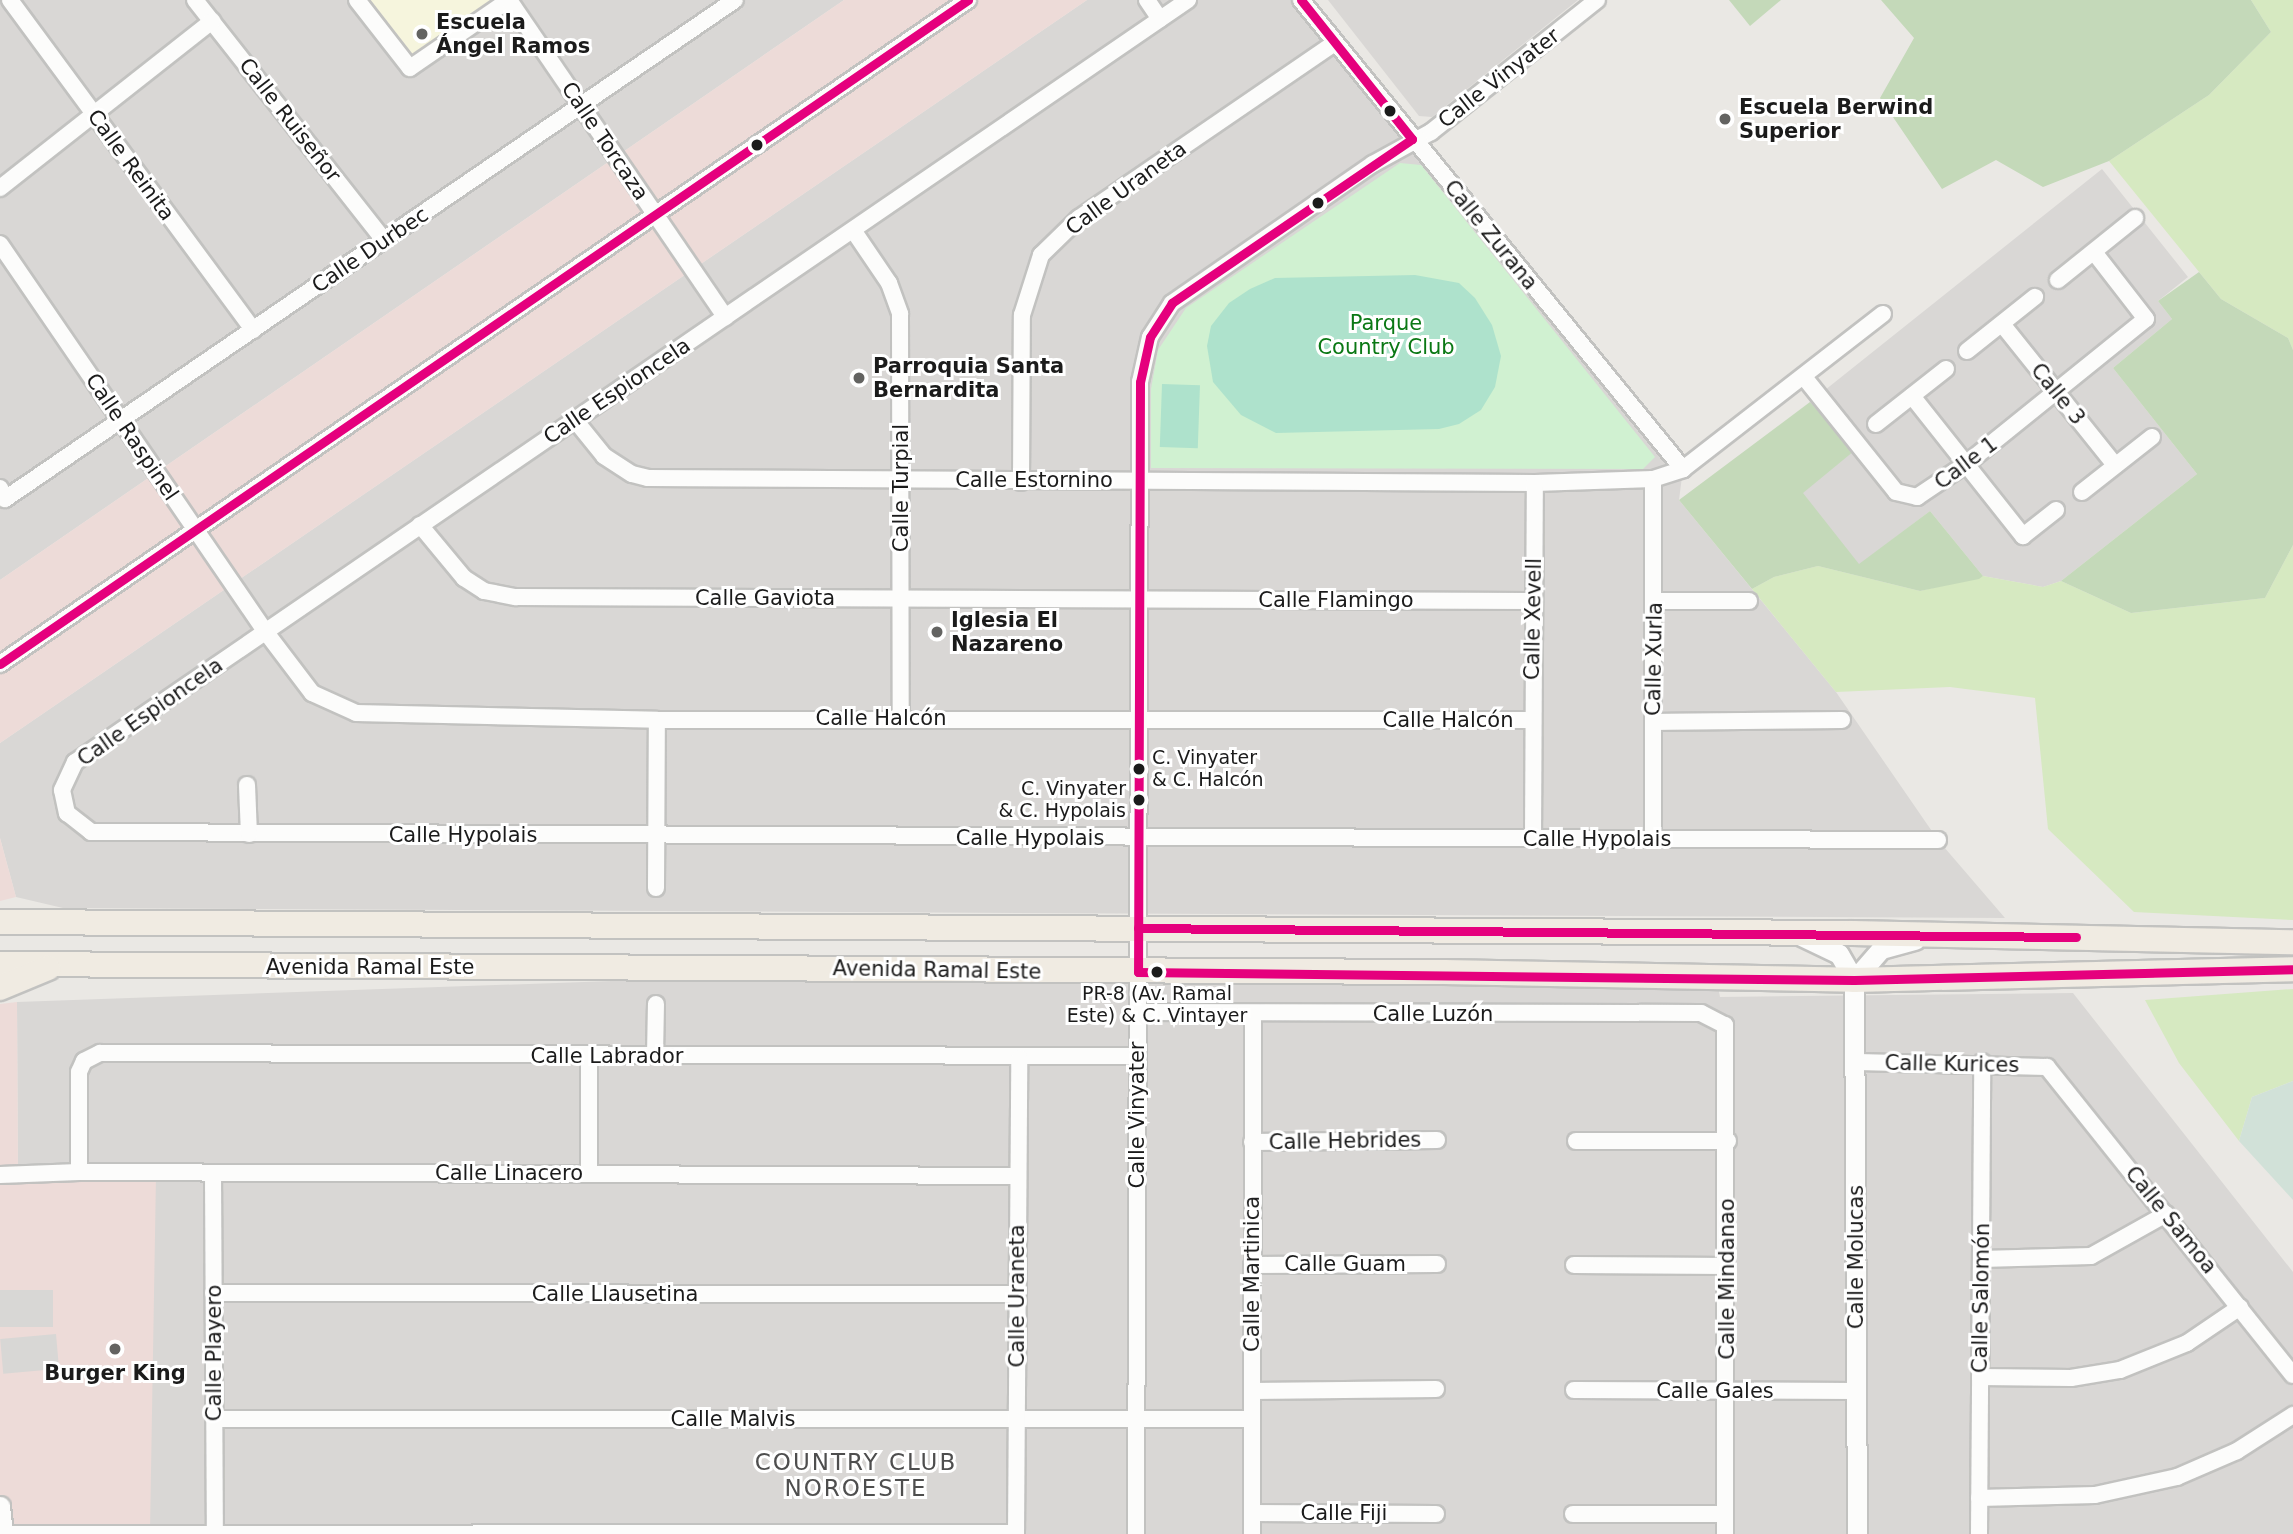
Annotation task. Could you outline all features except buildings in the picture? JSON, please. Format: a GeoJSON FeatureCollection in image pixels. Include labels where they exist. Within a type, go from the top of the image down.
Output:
{"type":"FeatureCollection","features":[{"type":"Feature","properties":{"kind":"main road"},"geometry":{"type":"LineString","coordinates":[[0,910],[68,923]]}},
{"type":"Feature","properties":{"kind":"main road","name":"Avenida Ramal Este"},"geometry":{"type":"LineString","coordinates":[[0,922],[1789,933],[2293,942]]}},
{"type":"Feature","properties":{"kind":"main road","name":"Avenida Ramal Este"},"geometry":{"type":"LineString","coordinates":[[0,964],[1444,972],[1854,979],[2293,969]]}},
{"type":"Feature","properties":{"kind":"main road"},"geometry":{"type":"LineString","coordinates":[[0,988],[55,965]]}},
{"type":"Feature","properties":{"kind":"street","name":"Calle Reinita"},"geometry":{"type":"LineString","coordinates":[[10,0],[253,330]]}},
{"type":"Feature","properties":{"kind":"street","name":"Calle Ruiseñor"},"geometry":{"type":"LineString","coordinates":[[195,0],[384,240]]}},
{"type":"Feature","properties":{"kind":"street"},"geometry":{"type":"LineString","coordinates":[[357,0],[411,68],[509,0]]}},
{"type":"Feature","properties":{"kind":"street","name":"Calle Torcaza"},"geometry":{"type":"LineString","coordinates":[[509,0],[725,317]]}},
{"type":"Feature","properties":{"kind":"street","name":"Calle Durbec"},"geometry":{"type":"LineString","coordinates":[[3,494],[121,421],[735,0]]}},
{"type":"Feature","properties":{"kind":"street"},"geometry":{"type":"LineString","coordinates":[[0,664],[968,0]]}},
{"type":"Feature","properties":{"kind":"street"},"geometry":{"type":"LineString","coordinates":[[1147,0],[1160,19]]}},
{"type":"Feature","properties":{"kind":"street","name":"Calle Espioncela"},"geometry":{"type":"LineString","coordinates":[[62,793],[75,762],[1188,0]]}},
{"type":"Feature","properties":{"kind":"street","name":"Calle Zurana"},"geometry":{"type":"LineString","coordinates":[[1301,0],[1683,468]]}},
{"type":"Feature","properties":{"kind":"street","name":"Calle Vinyater"},"geometry":{"type":"LineString","coordinates":[[1136,1534],[1140,382],[1150,337],[1172,303],[1412,139],[1431,132],[1597,0]]}},
{"type":"Feature","properties":{"kind":"street"},"geometry":{"type":"LineString","coordinates":[[0,188],[212,21]]}},
{"type":"Feature","properties":{"kind":"street","name":"Calle Uraneta"},"geometry":{"type":"LineString","coordinates":[[1021,482],[1022,315],[1041,255],[1079,218],[1335,43]]}},
{"type":"Feature","properties":{"kind":"street"},"geometry":{"type":"LineString","coordinates":[[2058,280],[2135,218]]}},
{"type":"Feature","properties":{"kind":"street","name":"Calle Turpial"},"geometry":{"type":"LineString","coordinates":[[853,230],[889,283],[900,314],[901,717]]}},
{"type":"Feature","properties":{"kind":"street","name":"Calle Raspinel"},"geometry":{"type":"LineString","coordinates":[[0,244],[265,631]]}},
{"type":"Feature","properties":{"kind":"street","name":"Calle 1"},"geometry":{"type":"LineString","coordinates":[[1804,377],[1896,492],[1917,497],[1966,464],[2146,320],[2094,252]]}},
{"type":"Feature","properties":{"kind":"street"},"geometry":{"type":"LineString","coordinates":[[1967,351],[2035,298]]}},
{"type":"Feature","properties":{"kind":"street","name":"Calle Estornino"},"geometry":{"type":"LineString","coordinates":[[575,420],[604,456],[632,474],[648,478],[1535,483],[1653,479],[1683,468],[1883,314]]}},
{"type":"Feature","properties":{"kind":"street","name":"Calle 3"},"geometry":{"type":"LineString","coordinates":[[2002,324],[2115,464]]}},
{"type":"Feature","properties":{"kind":"street"},"geometry":{"type":"LineString","coordinates":[[1876,424],[1946,369]]}},
{"type":"Feature","properties":{"kind":"street"},"geometry":{"type":"LineString","coordinates":[[1913,396],[2023,536],[2056,510]]}},
{"type":"Feature","properties":{"kind":"street"},"geometry":{"type":"LineString","coordinates":[[2082,492],[2152,437]]}},
{"type":"Feature","properties":{"kind":"street","name":"Calle Xurla"},"geometry":{"type":"LineString","coordinates":[[1653,479],[1653,839]]}},
{"type":"Feature","properties":{"kind":"street","name":"Calle Xevell"},"geometry":{"type":"LineString","coordinates":[[1533,839],[1535,483]]}},
{"type":"Feature","properties":{"kind":"street","name":"Calle Gaviota"},"geometry":{"type":"LineString","coordinates":[[420,526],[464,578],[484,591],[516,597],[1139,600]]}},
{"type":"Feature","properties":{"kind":"street","name":"Calle Flamingo"},"geometry":{"type":"LineString","coordinates":[[1139,600],[1534,601]]}},
{"type":"Feature","properties":{"kind":"street"},"geometry":{"type":"LineString","coordinates":[[1655,601],[1749,601]]}},
{"type":"Feature","properties":{"kind":"street","name":"Calle Halcón"},"geometry":{"type":"LineString","coordinates":[[265,631],[312,693],[356,713],[657,720],[901,717],[1532,720]]}},
{"type":"Feature","properties":{"kind":"street"},"geometry":{"type":"LineString","coordinates":[[656,887],[657,720]]}},
{"type":"Feature","properties":{"kind":"street"},"geometry":{"type":"LineString","coordinates":[[1653,722],[1843,720]]}},
{"type":"Feature","properties":{"kind":"street"},"geometry":{"type":"LineString","coordinates":[[247,785],[248,834]]}},
{"type":"Feature","properties":{"kind":"street","name":"Calle Hypolais"},"geometry":{"type":"LineString","coordinates":[[62,793],[67,813],[91,832],[1938,840]]}},
{"type":"Feature","properties":{"kind":"street"},"geometry":{"type":"LineString","coordinates":[[1789,933],[1839,954],[1854,979],[1881,949],[1902,942],[1947,937]]}},
{"type":"Feature","properties":{"kind":"street","name":"Calle Molucas"},"geometry":{"type":"LineString","coordinates":[[1854,979],[1857,1062],[1857,1534]]}},
{"type":"Feature","properties":{"kind":"street"},"geometry":{"type":"LineString","coordinates":[[655,1055],[656,1004]]}},
{"type":"Feature","properties":{"kind":"street","name":"Calle Luzón"},"geometry":{"type":"LineString","coordinates":[[1137,1012],[1701,1013],[1726,1025]]}},
{"type":"Feature","properties":{"kind":"street","name":"Calle Martinica"},"geometry":{"type":"LineString","coordinates":[[1252,1014],[1252,1534]]}},
{"type":"Feature","properties":{"kind":"street","name":"Calle Mindanao"},"geometry":{"type":"LineString","coordinates":[[1725,1534],[1728,1141],[1726,1025]]}},
{"type":"Feature","properties":{"kind":"street","name":"Calle Labrador"},"geometry":{"type":"LineString","coordinates":[[79,1172],[82,1066],[100,1053],[1019,1058],[1137,1056]]}},
{"type":"Feature","properties":{"kind":"street"},"geometry":{"type":"LineString","coordinates":[[589,1056],[589,1173]]}},
{"type":"Feature","properties":{"kind":"street","name":"Calle Uraneta"},"geometry":{"type":"LineString","coordinates":[[1016,1534],[1019,1058]]}},
{"type":"Feature","properties":{"kind":"street","name":"Calle Kurices"},"geometry":{"type":"LineString","coordinates":[[1857,1062],[1982,1062],[2047,1067]]}},
{"type":"Feature","properties":{"kind":"street","name":"Calle Salomón"},"geometry":{"type":"LineString","coordinates":[[1979,1534],[1982,1062]]}},
{"type":"Feature","properties":{"kind":"street","name":"Calle Samoa"},"geometry":{"type":"LineString","coordinates":[[2047,1067],[2293,1375]]}},
{"type":"Feature","properties":{"kind":"street","name":"Calle Hebrides"},"geometry":{"type":"LineString","coordinates":[[1252,1142],[1437,1140]]}},
{"type":"Feature","properties":{"kind":"street"},"geometry":{"type":"LineString","coordinates":[[1576,1141],[1728,1141]]}},
{"type":"Feature","properties":{"kind":"street","name":"Calle Linacero"},"geometry":{"type":"LineString","coordinates":[[0,1175],[79,1172],[1018,1176]]}},
{"type":"Feature","properties":{"kind":"street","name":"Calle Playero"},"geometry":{"type":"LineString","coordinates":[[213,1173],[215,1534]]}},
{"type":"Feature","properties":{"kind":"street"},"geometry":{"type":"LineString","coordinates":[[1981,1259],[2091,1256],[2166,1214]]}},
{"type":"Feature","properties":{"kind":"street","name":"Calle Guam"},"geometry":{"type":"LineString","coordinates":[[1252,1265],[1437,1264]]}},
{"type":"Feature","properties":{"kind":"street"},"geometry":{"type":"LineString","coordinates":[[1574,1265],[1727,1266]]}},
{"type":"Feature","properties":{"kind":"street","name":"Calle Llausetina"},"geometry":{"type":"LineString","coordinates":[[214,1293],[1017,1294]]}},
{"type":"Feature","properties":{"kind":"street"},"geometry":{"type":"LineString","coordinates":[[1980,1377],[2071,1378],[2120,1370],[2188,1343],[2240,1307]]}},
{"type":"Feature","properties":{"kind":"street"},"geometry":{"type":"LineString","coordinates":[[1252,1391],[1436,1389]]}},
{"type":"Feature","properties":{"kind":"street","name":"Calle Gales"},"geometry":{"type":"LineString","coordinates":[[1574,1390],[1855,1391]]}},
{"type":"Feature","properties":{"kind":"street"},"geometry":{"type":"LineString","coordinates":[[1979,1498],[2095,1495],[2177,1477],[2237,1451],[2293,1415]]}},
{"type":"Feature","properties":{"kind":"street","name":"Calle Malvis"},"geometry":{"type":"LineString","coordinates":[[214,1419],[1252,1419]]}},
{"type":"Feature","properties":{"kind":"street"},"geometry":{"type":"LineString","coordinates":[[0,1506],[2,1534],[1016,1534]]}},
{"type":"Feature","properties":{"kind":"street","name":"Calle Fiji"},"geometry":{"type":"LineString","coordinates":[[1252,1513],[1436,1514]]}},
{"type":"Feature","properties":{"kind":"street"},"geometry":{"type":"LineString","coordinates":[[1573,1514],[1726,1514]]}},
{"type":"Feature","properties":{"kind":"shaded area"},"geometry":{"type":"Polygon","coordinates":[[[0,0],[844,0],[0,580],[0,0]]]}},
{"type":"Feature","properties":{"kind":"shaded area","name":"Escuela Ángel Ramos"},"geometry":{"type":"Polygon","coordinates":[[[357,0],[510,0],[410,68],[357,0]]]}},
{"type":"Feature","properties":{"kind":"shaded area"},"geometry":{"type":"Polygon","coordinates":[[[844,0],[1087,0],[0,743],[0,580],[844,0]]]}},
{"type":"Feature","properties":{"kind":"shaded area"},"geometry":{"type":"Polygon","coordinates":[[[1087,0],[1302,0],[1683,469],[1679,500],[1836,692],[1938,840],[2005,918],[63,908],[16,897],[0,838],[0,743],[1087,0]]]}},
{"type":"Feature","properties":{"kind":"shaded area"},"geometry":{"type":"Polygon","coordinates":[[[1328,0],[1578,0],[1432,117],[1419,116],[1328,0]]]}},
{"type":"Feature","properties":{"kind":"shaded area"},"geometry":{"type":"Polygon","coordinates":[[[1729,0],[1781,0],[1750,26],[1729,0]]]}},
{"type":"Feature","properties":{"kind":"shaded area"},"geometry":{"type":"Polygon","coordinates":[[[1881,0],[2251,0],[2271,32],[2209,95],[2109,161],[2043,187],[1996,160],[1942,189],[1880,98],[1914,38],[1881,0]]]}},
{"type":"Feature","properties":{"kind":"shaded area"},"geometry":{"type":"Polygon","coordinates":[[[2102,169],[2188,277],[2158,301],[2172,319],[2113,368],[2197,474],[2061,581],[2043,587],[1983,576],[1930,511],[1859,565],[1802,493],[1853,451],[1810,402],[2102,169]]]}},
{"type":"Feature","properties":{"kind":"shaded area"},"geometry":{"type":"Polygon","coordinates":[[[2199,272],[2221,299],[2288,338],[2293,350],[2293,545],[2265,598],[2131,613],[2061,581],[2197,474],[2113,368],[2172,319],[2158,301],[2199,272]]]}},
{"type":"Feature","properties":{"kind":"shaded area"},"geometry":{"type":"Polygon","coordinates":[[[1810,402],[1854,451],[1803,493],[1859,564],[1930,511],[1983,576],[1920,591],[1818,566],[1774,577],[1752,589],[1679,500],[1810,402]]]}},
{"type":"Feature","properties":{"kind":"shaded area"},"geometry":{"type":"Polygon","coordinates":[[[0,838],[16,897],[0,901],[0,838]]]}},
{"type":"Feature","properties":{"kind":"shaded area","name":"COUNTRY CLUB NOROESTE"},"geometry":{"type":"Polygon","coordinates":[[[667,979],[1717,982],[1720,997],[2073,993],[2293,1272],[2293,1534],[112,1534],[18,1180],[17,1002],[667,979]]]}},
{"type":"Feature","properties":{"kind":"shaded area"},"geometry":{"type":"Polygon","coordinates":[[[17,1002],[18,1180],[156,1176],[150,1531],[0,1534],[0,1004],[17,1002]]]}},
{"type":"Feature","properties":{"kind":"shaded area"},"geometry":{"type":"Polygon","coordinates":[[[2293,1081],[2293,1200],[2239,1141],[2252,1097],[2293,1081]]]}},
{"type":"Feature","properties":{"kind":"shaded area"},"geometry":{"type":"Polygon","coordinates":[[[0,1290],[53,1290],[53,1327],[0,1327],[0,1290]]]}},
{"type":"Feature","properties":{"kind":"shaded area"},"geometry":{"type":"Polygon","coordinates":[[[56,1334],[59,1369],[3,1374],[0,1339],[56,1334]]]}},
{"type":"Feature","properties":{"kind":"green space"},"geometry":{"type":"Polygon","coordinates":[[[2251,0],[2293,0],[2293,350],[2288,338],[2221,299],[2109,161],[2209,95],[2271,32],[2251,0]]]}},
{"type":"Feature","properties":{"kind":"green space","name":"Parque Country Club"},"geometry":{"type":"Polygon","coordinates":[[[1400,163],[1421,165],[1655,457],[1643,469],[1151,468],[1151,389],[1158,350],[1186,308],[1400,163]]]}},
{"type":"Feature","properties":{"kind":"green space"},"geometry":{"type":"Polygon","coordinates":[[[1415,275],[1459,283],[1475,298],[1492,325],[1501,356],[1495,387],[1481,410],[1459,424],[1439,429],[1276,433],[1241,415],[1213,382],[1207,346],[1211,326],[1229,303],[1250,289],[1275,278],[1415,275]]]}},
{"type":"Feature","properties":{"kind":"green space"},"geometry":{"type":"Polygon","coordinates":[[[1162,384],[1200,385],[1198,448],[1160,447],[1162,384]]]}},
{"type":"Feature","properties":{"kind":"green space"},"geometry":{"type":"Polygon","coordinates":[[[2293,545],[2293,920],[2134,912],[2048,829],[2035,698],[1950,687],[1836,692],[1752,589],[1774,577],[1818,566],[1920,591],[1983,576],[2043,587],[2061,581],[2131,613],[2265,598],[2293,545]]]}},
{"type":"Feature","properties":{"kind":"green space"},"geometry":{"type":"Polygon","coordinates":[[[2293,989],[2293,1081],[2252,1097],[2239,1141],[2179,1063],[2145,1000],[2293,989]]]}},
{"type":"Feature","properties":{"kind":"transit line"},"geometry":{"type":"LineString","coordinates":[[0,664],[968,0]]}},
{"type":"Feature","properties":{"kind":"transit line"},"geometry":{"type":"LineString","coordinates":[[1301,0],[1412,139]]}},
{"type":"Feature","properties":{"kind":"transit line"},"geometry":{"type":"LineString","coordinates":[[1412,139],[1172,303],[1150,337],[1140,382],[1138,972],[1854,980],[2293,969]]}},
{"type":"Feature","properties":{"kind":"transit line"},"geometry":{"type":"LineString","coordinates":[[1138,928],[2076,937]]}},
{"type":"Feature","properties":{"kind":"place","name":"Escuela Ángel Ramos"},"geometry":{"type":"Point","coordinates":[422,34]}},
{"type":"Feature","properties":{"kind":"place","name":"Escuela Berwind Superior"},"geometry":{"type":"Point","coordinates":[1725,119]}},
{"type":"Feature","properties":{"kind":"place","name":"Parroquia Santa Bernardita"},"geometry":{"type":"Point","coordinates":[859,378]}},
{"type":"Feature","properties":{"kind":"place","name":"Iglesia El Nazareno"},"geometry":{"type":"Point","coordinates":[937,632]}},
{"type":"Feature","properties":{"kind":"place","name":"C. Vinyater & C. Halcón"},"geometry":{"type":"Point","coordinates":[1139,769]}},
{"type":"Feature","properties":{"kind":"place","name":"C. Vinyater & C. Hypolais"},"geometry":{"type":"Point","coordinates":[1139,800]}},
{"type":"Feature","properties":{"kind":"place","name":"PR-8 (Av. Ramal Este) & C. Vintayer"},"geometry":{"type":"Point","coordinates":[1157,972]}},
{"type":"Feature","properties":{"kind":"place","name":"Burger King"},"geometry":{"type":"Point","coordinates":[115,1349]}},
{"type":"Feature","properties":{"kind":"district","name":"COUNTRY CLUB NOROESTE"},"geometry":{"type":"Point","coordinates":[856,1475]}}]}
